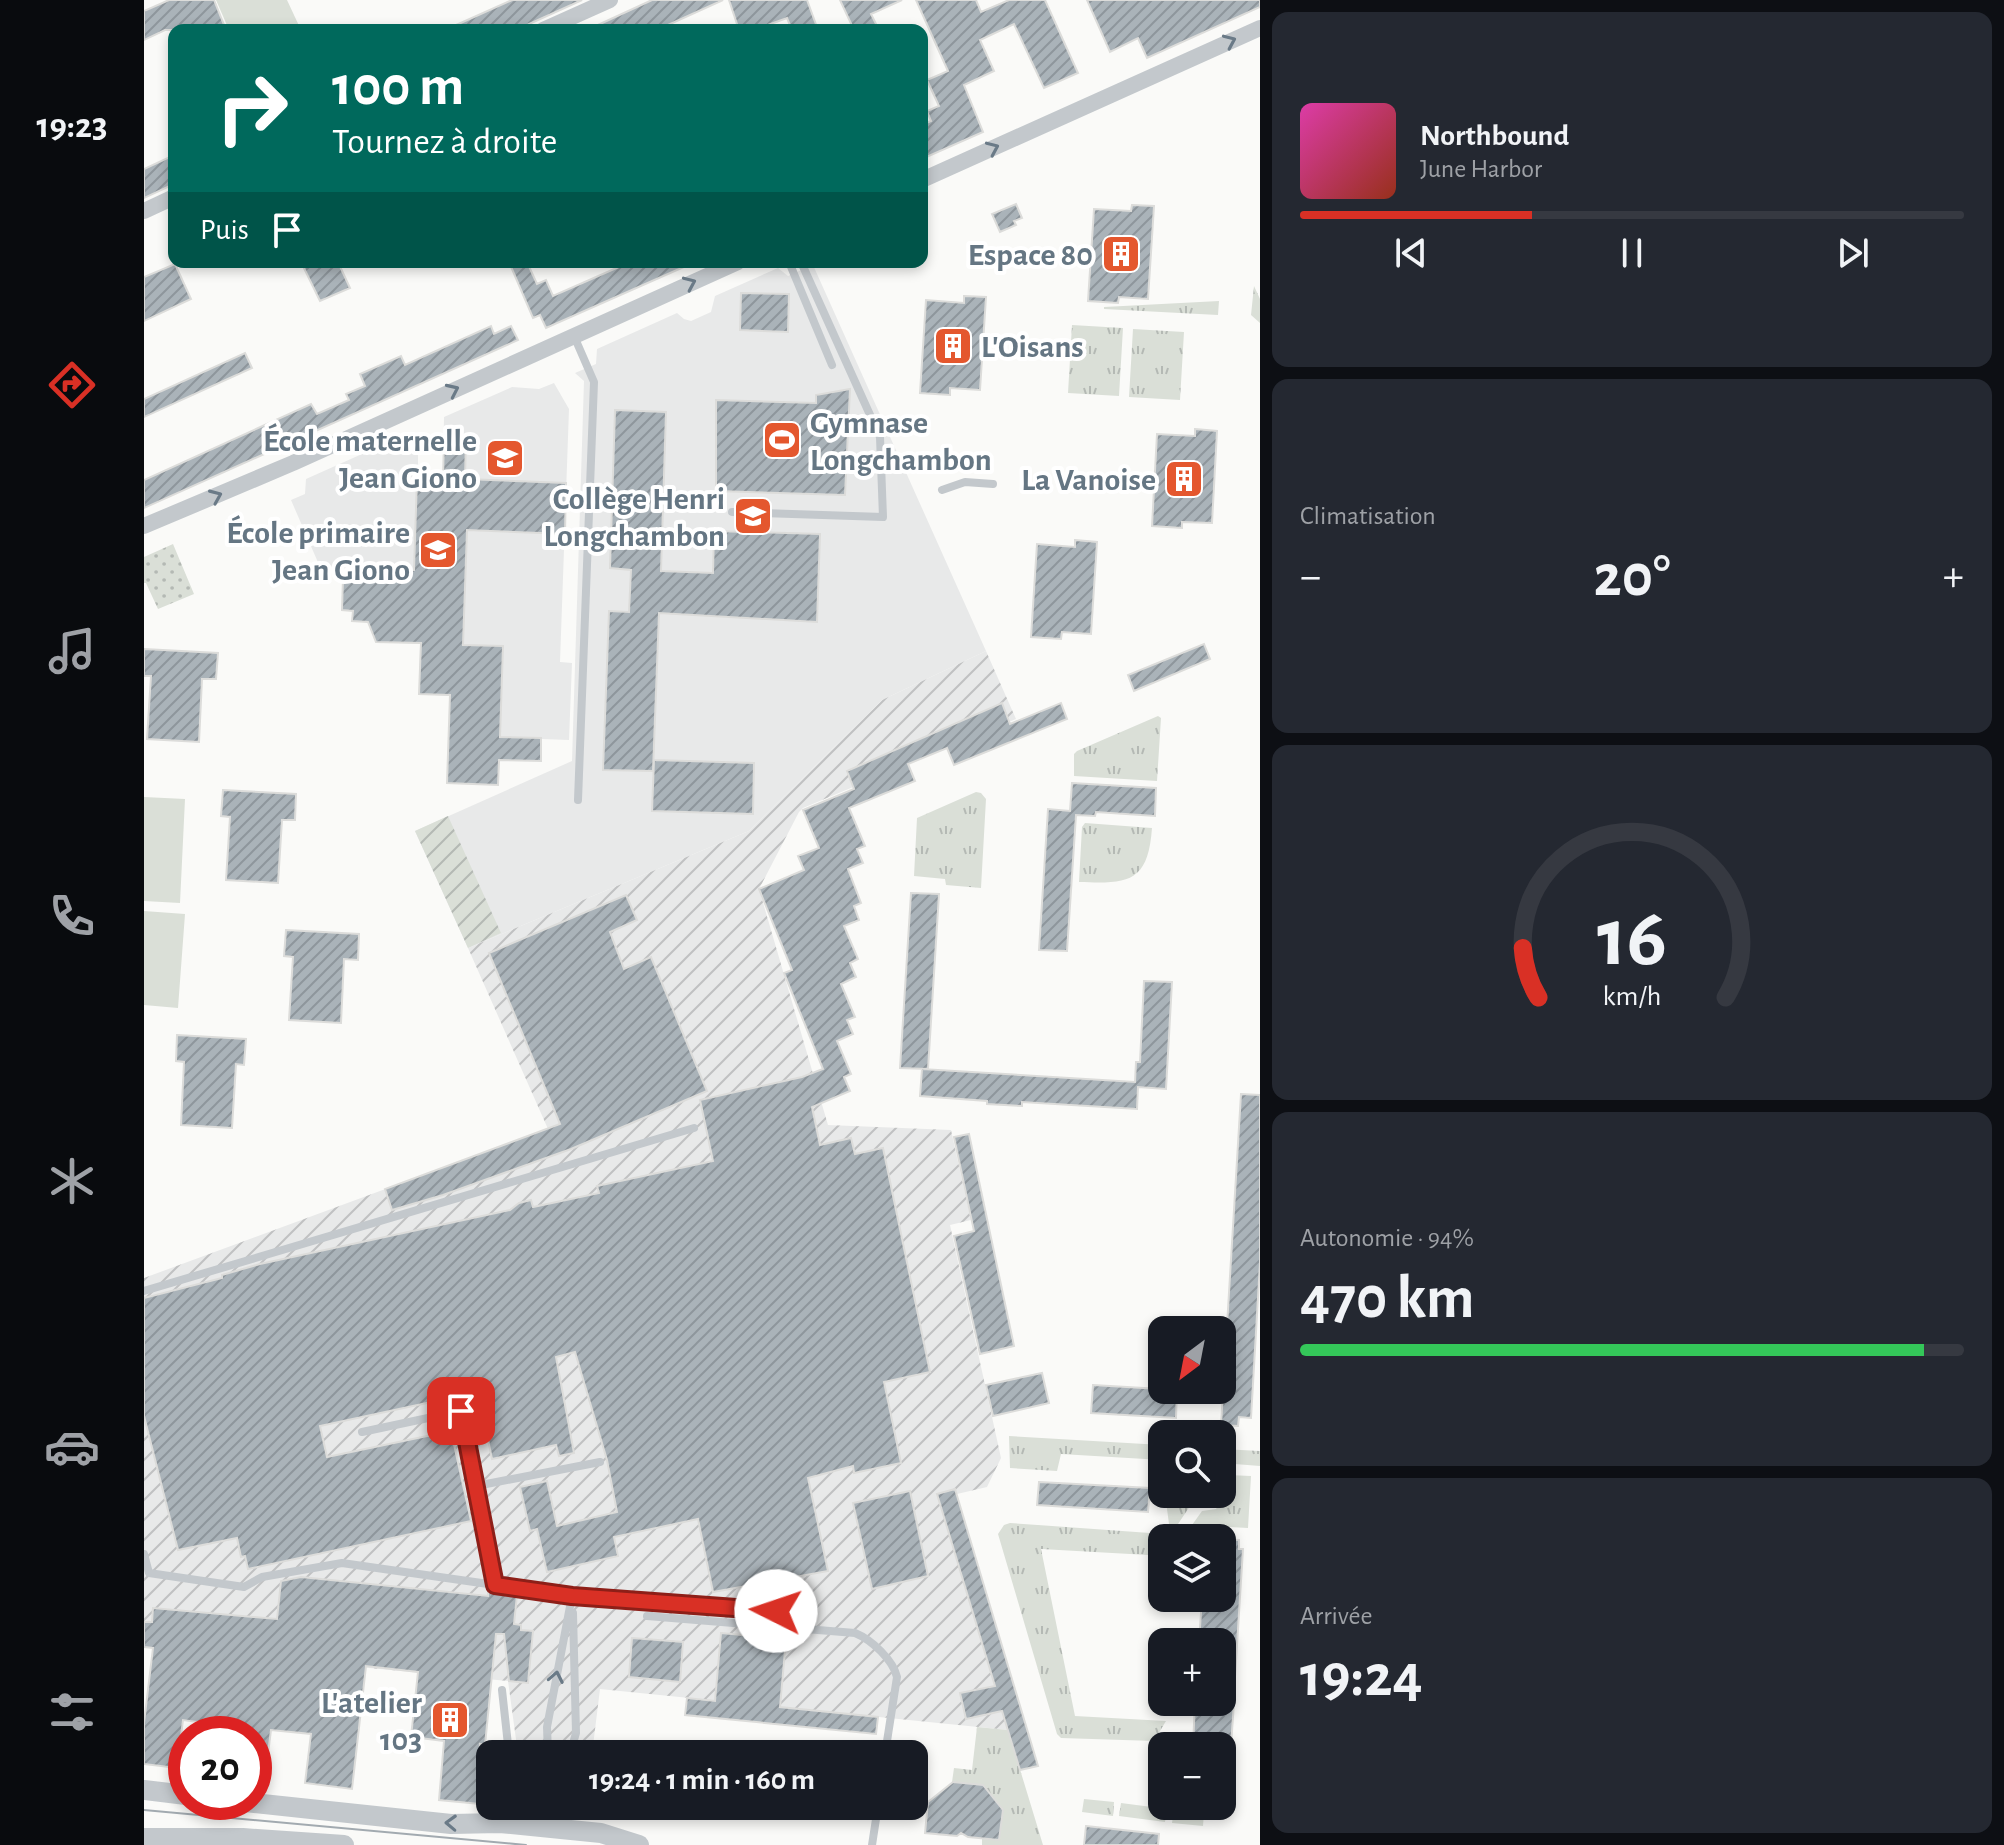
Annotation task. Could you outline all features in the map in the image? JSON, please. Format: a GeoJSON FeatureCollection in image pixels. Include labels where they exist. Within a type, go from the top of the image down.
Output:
{"type":"FeatureCollection","features":[{"type":"Feature","properties":{"kind":"street"},"geometry":{"type":"LineString","coordinates":[[556,24],[610,0]]}},
{"type":"Feature","properties":{"kind":"street"},"geometry":{"type":"LineString","coordinates":[[928,177],[1259,30]]}},
{"type":"Feature","properties":{"kind":"street"},"geometry":{"type":"LineString","coordinates":[[144,211],[168,200]]}},
{"type":"Feature","properties":{"kind":"street"},"geometry":{"type":"LineString","coordinates":[[144,526],[293,463],[725,268]]}},
{"type":"Feature","properties":{"kind":"street"},"geometry":{"type":"LineString","coordinates":[[144,1790],[168,1793]]}},
{"type":"Feature","properties":{"kind":"street"},"geometry":{"type":"LineString","coordinates":[[272,1805],[435,1823],[476,1819]]}},
{"type":"Feature","properties":{"kind":"street"},"geometry":{"type":"LineString","coordinates":[[555,1820],[639,1845]]}},
{"type":"Feature","properties":{"kind":"street"},"geometry":{"type":"LineString","coordinates":[[144,1838],[227,1837],[344,1845]]}},
{"type":"Feature","properties":{"kind":"lane"},"geometry":{"type":"LineString","coordinates":[[792,268],[832,365]]}},
{"type":"Feature","properties":{"kind":"lane"},"geometry":{"type":"LineString","coordinates":[[732,512],[883,517],[880,437],[804,268]]}},
{"type":"Feature","properties":{"kind":"lane"},"geometry":{"type":"LineString","coordinates":[[574,335],[594,382],[578,800]]}},
{"type":"Feature","properties":{"kind":"lane"},"geometry":{"type":"LineString","coordinates":[[942,490],[965,482],[993,484]]}},
{"type":"Feature","properties":{"kind":"lane"},"geometry":{"type":"LineString","coordinates":[[144,1291],[694,1128]]}},
{"type":"Feature","properties":{"kind":"lane"},"geometry":{"type":"LineString","coordinates":[[362,1432],[461,1411],[495,1585]]}},
{"type":"Feature","properties":{"kind":"lane"},"geometry":{"type":"LineString","coordinates":[[476,1486],[600,1462]]}},
{"type":"Feature","properties":{"kind":"lane"},"geometry":{"type":"LineString","coordinates":[[144,1554],[149,1573],[244,1587],[262,1577],[342,1563],[572,1596],[805,1613]]}},
{"type":"Feature","properties":{"kind":"lane"},"geometry":{"type":"LineString","coordinates":[[547,1740],[547,1727],[572,1596]]}},
{"type":"Feature","properties":{"kind":"lane"},"geometry":{"type":"LineString","coordinates":[[572,1596],[574,1740]]}},
{"type":"Feature","properties":{"kind":"lane"},"geometry":{"type":"LineString","coordinates":[[647,1616],[855,1633],[865,1637],[894,1667],[897,1677],[887,1740]]}},
{"type":"Feature","properties":{"kind":"lane"},"geometry":{"type":"LineString","coordinates":[[502,1690],[507,1740]]}},
{"type":"Feature","properties":{"kind":"lane"},"geometry":{"type":"LineString","coordinates":[[872,1845],[876,1820]]}},
{"type":"Feature","properties":{"kind":"shaded area","name":"Collège Henri Longchambon"},"geometry":{"type":"Polygon","coordinates":[[[778,268],[788,276],[814,268],[986,651],[882,700],[749,831],[468,948],[415,831],[572,761],[584,381],[575,373],[596,364],[597,349],[677,313],[691,321],[711,312],[715,296],[778,268]]]}},
{"type":"Feature","properties":{"kind":"shaded area"},"geometry":{"type":"Polygon","coordinates":[[[554,383],[569,409],[560,662],[572,663],[569,740],[542,739],[541,761],[500,760],[498,785],[447,783],[450,696],[419,694],[420,644],[376,642],[368,622],[352,621],[352,611],[342,610],[343,578],[353,578],[354,568],[320,567],[291,500],[305,494],[306,479],[409,433],[418,453],[418,478],[443,479],[444,417],[512,387],[539,389],[554,383]]]}},
{"type":"Feature","properties":{"kind":"shaded area"},"geometry":{"type":"Polygon","coordinates":[[[986,651],[1016,719],[803,808],[759,889],[828,1125],[951,1130],[971,1220],[950,1225],[1001,1458],[987,1487],[957,1494],[955,1489],[937,1495],[1008,1730],[600,1689],[594,1740],[516,1740],[508,1681],[144,1647],[144,1278],[548,1129],[468,948],[749,831],[882,700],[986,651]]]}},
{"type":"Feature","properties":{"kind":"green space"},"geometry":{"type":"Polygon","coordinates":[[[216,0],[287,0],[298,24],[226,24],[216,0]]]}},
{"type":"Feature","properties":{"kind":"green space"},"geometry":{"type":"Polygon","coordinates":[[[1254,286],[1260,299],[1260,323],[1251,315],[1254,286]]]}},
{"type":"Feature","properties":{"kind":"green space"},"geometry":{"type":"Polygon","coordinates":[[[1219,301],[1218,315],[1104,309],[1104,307],[1219,301]]]}},
{"type":"Feature","properties":{"kind":"green space"},"geometry":{"type":"Polygon","coordinates":[[[1072,325],[1123,328],[1119,396],[1068,393],[1072,325]]]}},
{"type":"Feature","properties":{"kind":"green space"},"geometry":{"type":"Polygon","coordinates":[[[1133,329],[1184,332],[1180,400],[1129,397],[1133,329]]]}},
{"type":"Feature","properties":{"kind":"green space"},"geometry":{"type":"Polygon","coordinates":[[[173,544],[194,594],[158,609],[144,583],[144,557],[173,544]]]}},
{"type":"Feature","properties":{"kind":"green space"},"geometry":{"type":"Polygon","coordinates":[[[1158,716],[1161,718],[1157,781],[1074,776],[1074,754],[1077,751],[1158,716]]]}},
{"type":"Feature","properties":{"kind":"green space"},"geometry":{"type":"Polygon","coordinates":[[[976,792],[986,799],[981,888],[946,885],[945,879],[914,876],[917,818],[976,792]]]}},
{"type":"Feature","properties":{"kind":"green space"},"geometry":{"type":"Polygon","coordinates":[[[144,797],[185,799],[180,903],[144,901],[144,797]]]}},
{"type":"Feature","properties":{"kind":"green space"},"geometry":{"type":"Polygon","coordinates":[[[448,816],[501,933],[468,948],[415,831],[448,816]]]}},
{"type":"Feature","properties":{"kind":"green space"},"geometry":{"type":"Polygon","coordinates":[[[1085,823],[1152,828],[1146,860],[1140,870],[1123,880],[1079,882],[1082,827],[1085,823]]]}},
{"type":"Feature","properties":{"kind":"green space"},"geometry":{"type":"Polygon","coordinates":[[[144,911],[185,914],[178,1008],[144,1005],[144,911]]]}},
{"type":"Feature","properties":{"kind":"green space"},"geometry":{"type":"Polygon","coordinates":[[[1009,1436],[1148,1444],[1148,1459],[1061,1454],[1057,1471],[1010,1468],[1009,1436]]]}},
{"type":"Feature","properties":{"kind":"green space"},"geometry":{"type":"Polygon","coordinates":[[[1236,1450],[1260,1451],[1260,1466],[1236,1464],[1236,1450]]]}},
{"type":"Feature","properties":{"kind":"green space"},"geometry":{"type":"Polygon","coordinates":[[[1236,1475],[1251,1476],[1248,1528],[1236,1527],[1236,1524],[1193,1524],[1202,1511],[1236,1508],[1236,1475]]]}},
{"type":"Feature","properties":{"kind":"green space"},"geometry":{"type":"Polygon","coordinates":[[[1167,1508],[1189,1508],[1178,1524],[1169,1524],[1167,1508]]]}},
{"type":"Feature","properties":{"kind":"green space"},"geometry":{"type":"Polygon","coordinates":[[[1004,1525],[1148,1533],[1148,1555],[1041,1549],[1075,1716],[1166,1721],[1159,1732],[1148,1732],[1148,1741],[1061,1738],[1057,1734],[998,1534],[1004,1525]]]}},
{"type":"Feature","properties":{"kind":"green space"},"geometry":{"type":"Polygon","coordinates":[[[977,1727],[1008,1730],[1043,1845],[982,1845],[982,1839],[999,1840],[1003,1808],[998,1808],[984,1785],[952,1782],[954,1768],[972,1770],[977,1727]]]}},
{"type":"Feature","properties":{"kind":"green space"},"geometry":{"type":"Polygon","coordinates":[[[1084,1799],[1114,1802],[1113,1816],[1082,1812],[1084,1799]]]}},
{"type":"Feature","properties":{"kind":"green space"},"geometry":{"type":"Polygon","coordinates":[[[1121,1803],[1148,1807],[1148,1820],[1119,1816],[1121,1803]]]}},
{"type":"Feature","properties":{"kind":"green space"},"geometry":{"type":"Polygon","coordinates":[[[1172,1820],[1203,1820],[1203,1826],[1172,1823],[1172,1820]]]}},
{"type":"Feature","properties":{"kind":"building"},"geometry":{"type":"Polygon","coordinates":[[[169,0],[214,0],[224,24],[168,24],[168,30],[144,40],[144,11],[169,0]]]}},
{"type":"Feature","properties":{"kind":"building"},"geometry":{"type":"Polygon","coordinates":[[[512,0],[582,0],[529,24],[458,24],[512,0]]]}},
{"type":"Feature","properties":{"kind":"building"},"geometry":{"type":"Polygon","coordinates":[[[652,0],[723,0],[670,24],[600,24],[652,0]]]}},
{"type":"Feature","properties":{"kind":"building"},"geometry":{"type":"Polygon","coordinates":[[[729,0],[807,0],[816,24],[790,24],[787,18],[770,24],[737,24],[729,0]]]}},
{"type":"Feature","properties":{"kind":"building"},"geometry":{"type":"Polygon","coordinates":[[[840,0],[902,0],[871,14],[876,24],[851,24],[840,0]]]}},
{"type":"Feature","properties":{"kind":"building"},"geometry":{"type":"Polygon","coordinates":[[[916,0],[976,0],[981,12],[1009,0],[1045,0],[1078,73],[1044,88],[1014,24],[980,40],[994,71],[964,85],[983,132],[928,156],[928,122],[931,121],[928,111],[939,106],[928,80],[948,71],[916,0]]]}},
{"type":"Feature","properties":{"kind":"building"},"geometry":{"type":"Polygon","coordinates":[[[1087,0],[1260,0],[1260,7],[1147,58],[1138,38],[1110,52],[1087,0]]]}},
{"type":"Feature","properties":{"kind":"building"},"geometry":{"type":"Polygon","coordinates":[[[168,158],[168,187],[144,198],[144,169],[168,158]]]}},
{"type":"Feature","properties":{"kind":"building"},"geometry":{"type":"Polygon","coordinates":[[[1016,204],[1022,218],[1014,221],[1016,225],[1000,232],[992,214],[1016,204]]]}},
{"type":"Feature","properties":{"kind":"building","name":"Espace 80"},"geometry":{"type":"Polygon","coordinates":[[[1132,205],[1154,206],[1148,299],[1119,297],[1118,303],[1088,301],[1094,209],[1131,211],[1132,205]]]}},
{"type":"Feature","properties":{"kind":"building"},"geometry":{"type":"Polygon","coordinates":[[[168,267],[177,268],[191,299],[144,321],[144,277],[168,267]]]}},
{"type":"Feature","properties":{"kind":"building"},"geometry":{"type":"Polygon","coordinates":[[[304,268],[341,268],[350,288],[320,301],[304,268]]]}},
{"type":"Feature","properties":{"kind":"building"},"geometry":{"type":"Polygon","coordinates":[[[512,268],[530,268],[537,284],[546,280],[553,296],[616,268],[681,268],[546,328],[540,315],[533,318],[512,268]]]}},
{"type":"Feature","properties":{"kind":"building"},"geometry":{"type":"Polygon","coordinates":[[[741,293],[789,294],[788,332],[740,330],[741,293]]]}},
{"type":"Feature","properties":{"kind":"building","name":"L'Oisans"},"geometry":{"type":"Polygon","coordinates":[[[964,296],[986,297],[980,390],[950,388],[950,395],[920,393],[926,300],[964,303],[964,296]]]}},
{"type":"Feature","properties":{"kind":"building"},"geometry":{"type":"Polygon","coordinates":[[[491,326],[494,334],[511,326],[518,340],[144,508],[144,480],[311,404],[317,414],[349,400],[346,394],[365,386],[360,374],[401,356],[405,365],[491,326]]]}},
{"type":"Feature","properties":{"kind":"building"},"geometry":{"type":"Polygon","coordinates":[[[245,353],[252,368],[144,417],[144,399],[245,353]]]}},
{"type":"Feature","properties":{"kind":"building","name":"Gymnase Longchambon"},"geometry":{"type":"Polygon","coordinates":[[[850,389],[845,495],[716,491],[716,400],[816,403],[816,395],[850,389]]]}},
{"type":"Feature","properties":{"kind":"building"},"geometry":{"type":"Polygon","coordinates":[[[615,410],[666,412],[661,571],[713,573],[714,531],[820,534],[817,622],[659,613],[653,771],[603,770],[609,611],[629,612],[631,570],[610,568],[615,410]]]}},
{"type":"Feature","properties":{"kind":"building","name":"La Vanoise"},"geometry":{"type":"Polygon","coordinates":[[[1195,429],[1217,431],[1212,523],[1182,522],[1182,528],[1152,526],[1157,434],[1195,436],[1195,429]]]}},
{"type":"Feature","properties":{"kind":"building"},"geometry":{"type":"Polygon","coordinates":[[[444,438],[466,438],[465,479],[566,483],[565,534],[467,530],[463,645],[503,646],[500,737],[541,738],[541,761],[499,760],[498,785],[447,783],[450,695],[419,694],[421,643],[376,642],[368,622],[352,621],[353,611],[342,610],[343,578],[354,578],[354,568],[414,570],[417,478],[443,479],[444,438]]]}},
{"type":"Feature","properties":{"kind":"building"},"geometry":{"type":"Polygon","coordinates":[[[1075,540],[1097,542],[1091,634],[1062,632],[1061,639],[1031,637],[1037,544],[1075,547],[1075,540]]]}},
{"type":"Feature","properties":{"kind":"building"},"geometry":{"type":"Polygon","coordinates":[[[1204,644],[1210,659],[1134,691],[1128,675],[1204,644]]]}},
{"type":"Feature","properties":{"kind":"building"},"geometry":{"type":"Polygon","coordinates":[[[144,649],[218,653],[216,679],[202,679],[199,742],[147,739],[151,676],[144,676],[144,649]]]}},
{"type":"Feature","properties":{"kind":"building"},"geometry":{"type":"Polygon","coordinates":[[[1002,703],[1010,724],[1061,703],[1067,719],[954,765],[947,748],[908,764],[915,781],[849,808],[865,846],[857,849],[863,863],[848,869],[861,903],[854,906],[859,920],[844,926],[858,959],[850,963],[856,977],[841,984],[855,1017],[847,1020],[853,1034],[837,1041],[851,1074],[844,1077],[850,1091],[812,1107],[820,1145],[851,1138],[855,1154],[883,1148],[930,1372],[884,1382],[901,1463],[854,1473],[853,1466],[808,1478],[828,1571],[713,1592],[698,1519],[614,1537],[618,1556],[547,1572],[537,1529],[530,1531],[520,1487],[547,1481],[557,1526],[617,1512],[607,1460],[575,1352],[556,1357],[574,1453],[559,1456],[556,1445],[492,1459],[478,1392],[320,1426],[327,1457],[451,1431],[471,1521],[248,1569],[245,1556],[241,1557],[237,1538],[178,1550],[144,1416],[144,1298],[222,1278],[222,1275],[260,1264],[510,1210],[519,1203],[531,1200],[533,1207],[599,1193],[597,1186],[713,1161],[700,1100],[802,1077],[823,1069],[784,973],[792,970],[759,889],[804,870],[798,856],[819,848],[803,810],[854,789],[847,771],[1002,703]]]}},
{"type":"Feature","properties":{"kind":"building"},"geometry":{"type":"Polygon","coordinates":[[[654,760],[754,763],[753,814],[652,811],[654,760]]]}},
{"type":"Feature","properties":{"kind":"building"},"geometry":{"type":"Polygon","coordinates":[[[1072,783],[1156,788],[1155,816],[1096,812],[1095,816],[1076,815],[1067,951],[1039,950],[1048,809],[1070,811],[1072,783]]]}},
{"type":"Feature","properties":{"kind":"building"},"geometry":{"type":"Polygon","coordinates":[[[223,790],[296,794],[295,820],[282,820],[278,883],[226,880],[230,817],[221,816],[223,790]]]}},
{"type":"Feature","properties":{"kind":"building"},"geometry":{"type":"Polygon","coordinates":[[[911,893],[939,894],[928,1069],[900,1068],[911,893]]]}},
{"type":"Feature","properties":{"kind":"building"},"geometry":{"type":"Polygon","coordinates":[[[626,895],[637,920],[610,932],[624,969],[651,957],[707,1091],[571,1149],[392,1210],[385,1189],[560,1124],[489,953],[626,895]]]}},
{"type":"Feature","properties":{"kind":"building"},"geometry":{"type":"Polygon","coordinates":[[[286,930],[359,934],[358,960],[344,959],[341,1023],[289,1020],[293,957],[284,956],[286,930]]]}},
{"type":"Feature","properties":{"kind":"building"},"geometry":{"type":"Polygon","coordinates":[[[1144,981],[1172,982],[1166,1089],[1138,1087],[1137,1109],[1022,1102],[1022,1106],[987,1104],[987,1101],[920,1096],[922,1069],[1135,1082],[1136,1062],[1140,1062],[1144,981]]]}},
{"type":"Feature","properties":{"kind":"building"},"geometry":{"type":"Polygon","coordinates":[[[177,1035],[246,1039],[244,1065],[236,1064],[232,1128],[181,1125],[184,1062],[176,1061],[177,1035]]]}},
{"type":"Feature","properties":{"kind":"building"},"geometry":{"type":"Polygon","coordinates":[[[1241,1094],[1260,1095],[1260,1263],[1251,1418],[1239,1417],[1238,1426],[1236,1420],[1221,1420],[1222,1404],[1236,1404],[1236,1316],[1228,1316],[1241,1094]]]}},
{"type":"Feature","properties":{"kind":"building"},"geometry":{"type":"Polygon","coordinates":[[[969,1134],[1014,1346],[980,1354],[954,1236],[974,1231],[954,1137],[969,1134]]]}},
{"type":"Feature","properties":{"kind":"building"},"geometry":{"type":"Polygon","coordinates":[[[1042,1373],[1049,1403],[993,1416],[986,1385],[1042,1373]]]}},
{"type":"Feature","properties":{"kind":"building"},"geometry":{"type":"Polygon","coordinates":[[[1093,1385],[1148,1388],[1148,1404],[1176,1404],[1176,1418],[1091,1413],[1093,1385]]]}},
{"type":"Feature","properties":{"kind":"building"},"geometry":{"type":"Polygon","coordinates":[[[1039,1482],[1148,1488],[1148,1512],[1037,1505],[1039,1482]]]}},
{"type":"Feature","properties":{"kind":"building"},"geometry":{"type":"Polygon","coordinates":[[[955,1489],[1038,1766],[1020,1770],[1002,1711],[966,1719],[960,1693],[995,1686],[937,1494],[955,1489]]]}},
{"type":"Feature","properties":{"kind":"building"},"geometry":{"type":"Polygon","coordinates":[[[910,1491],[928,1576],[872,1589],[853,1503],[910,1491]]]}},
{"type":"Feature","properties":{"kind":"building"},"geometry":{"type":"Polygon","coordinates":[[[1236,1540],[1239,1540],[1239,1549],[1243,1549],[1236,1661],[1236,1628],[1200,1628],[1201,1612],[1236,1612],[1236,1540]]]}},
{"type":"Feature","properties":{"kind":"building"},"geometry":{"type":"Polygon","coordinates":[[[301,1577],[488,1596],[488,1591],[517,1595],[514,1624],[521,1625],[521,1630],[533,1631],[528,1683],[509,1681],[504,1634],[496,1634],[485,1740],[476,1740],[476,1804],[439,1800],[444,1741],[411,1737],[418,1672],[366,1666],[352,1789],[305,1783],[311,1734],[272,1730],[272,1716],[168,1716],[168,1767],[144,1764],[144,1723],[153,1648],[144,1647],[144,1622],[152,1622],[153,1608],[277,1619],[281,1581],[301,1577]]]}},
{"type":"Feature","properties":{"kind":"building"},"geometry":{"type":"Polygon","coordinates":[[[721,1633],[786,1639],[780,1707],[878,1717],[876,1734],[685,1715],[687,1698],[715,1701],[721,1633]]]}},
{"type":"Feature","properties":{"kind":"building"},"geometry":{"type":"Polygon","coordinates":[[[632,1638],[683,1642],[680,1682],[629,1677],[632,1638]]]}},
{"type":"Feature","properties":{"kind":"building"},"geometry":{"type":"Polygon","coordinates":[[[1194,1716],[1233,1716],[1232,1732],[1194,1732],[1194,1716]]]}},
{"type":"Feature","properties":{"kind":"building"},"geometry":{"type":"Polygon","coordinates":[[[953,1782],[983,1785],[1003,1810],[999,1840],[968,1837],[961,1833],[957,1836],[925,1833],[928,1802],[953,1782]]]}},
{"type":"Feature","properties":{"kind":"building"},"geometry":{"type":"Polygon","coordinates":[[[1086,1826],[1159,1834],[1158,1845],[1084,1845],[1086,1826]]]}},
{"type":"Feature","properties":{"kind":"tram line"},"geometry":{"type":"LineString","coordinates":[[144,1810],[526,1845]]}},
{"type":"Feature","properties":{"kind":"place","name":"Espace 80"},"geometry":{"type":"Point","coordinates":[1121,254]}},
{"type":"Feature","properties":{"kind":"place","name":"L'Oisans"},"geometry":{"type":"Point","coordinates":[953,346]}},
{"type":"Feature","properties":{"kind":"place","name":"Gymnase Longchambon"},"geometry":{"type":"Point","coordinates":[782,440]}},
{"type":"Feature","properties":{"kind":"place","name":"École maternelle Jean Giono"},"geometry":{"type":"Point","coordinates":[505,458]}},
{"type":"Feature","properties":{"kind":"place","name":"La Vanoise"},"geometry":{"type":"Point","coordinates":[1184,479]}},
{"type":"Feature","properties":{"kind":"place","name":"Collège Henri Longchambon"},"geometry":{"type":"Point","coordinates":[753,516]}},
{"type":"Feature","properties":{"kind":"place","name":"École primaire Jean Giono"},"geometry":{"type":"Point","coordinates":[438,550]}},
{"type":"Feature","properties":{"kind":"place","name":"L'atelier 103"},"geometry":{"type":"Point","coordinates":[450,1720]}},
{"type":"Feature","properties":{"kind":"route"},"geometry":{"type":"LineString","coordinates":[[461,1411],[495,1585],[572,1596],[776,1611]]}}]}
